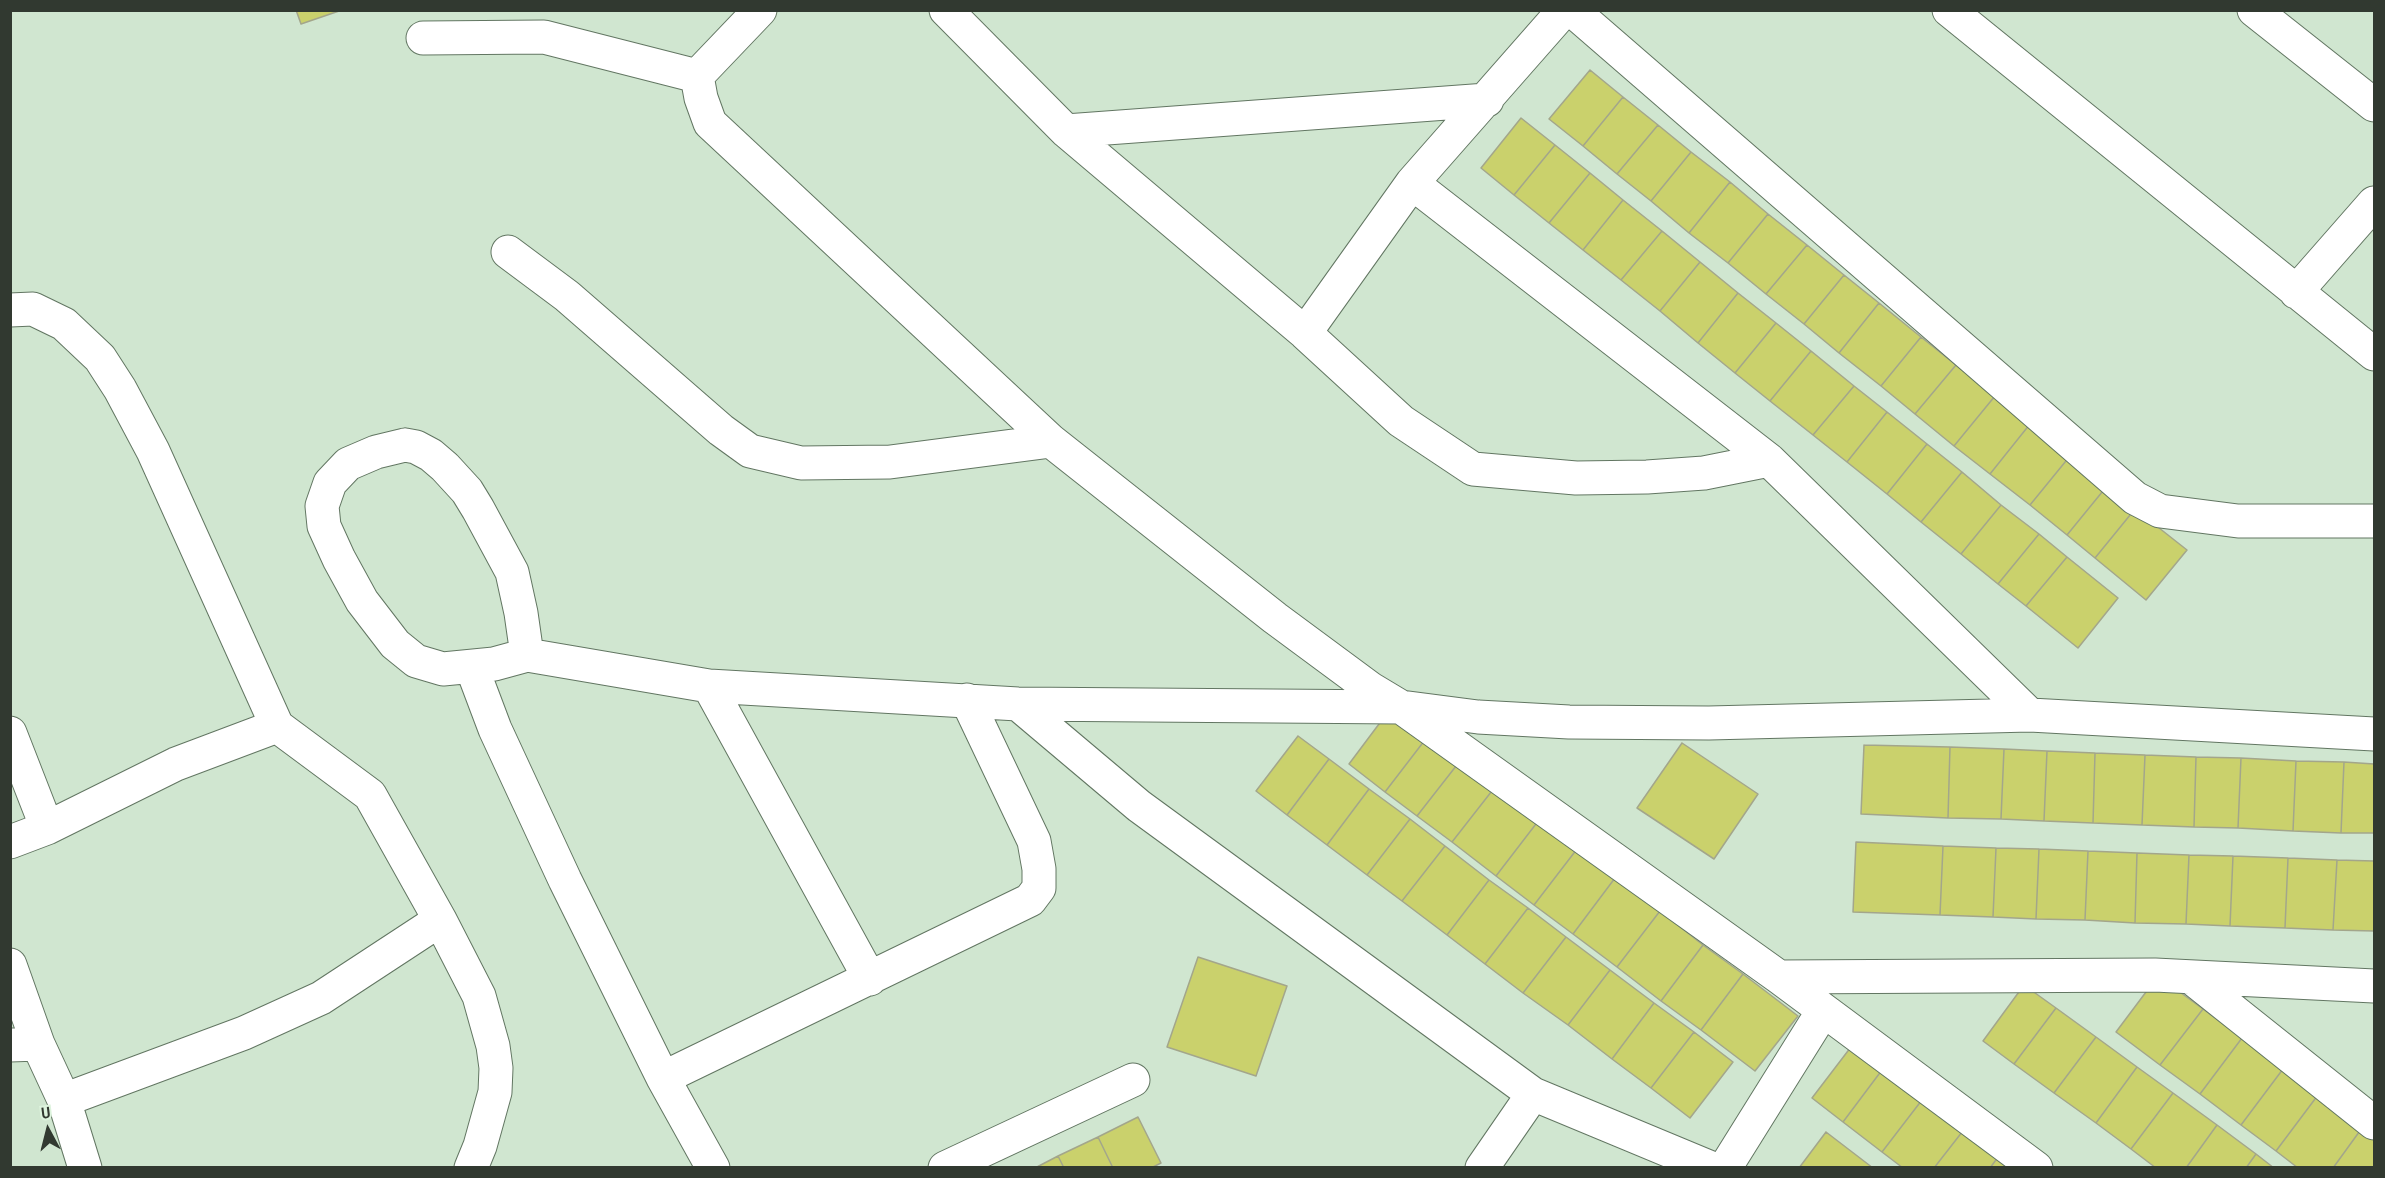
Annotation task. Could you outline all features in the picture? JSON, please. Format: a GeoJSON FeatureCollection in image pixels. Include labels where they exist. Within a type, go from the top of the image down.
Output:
{"type":"FeatureCollection","features":[{"type":"Feature","properties":{"kind":"street"},"geometry":{"type":"LineString","coordinates":[[697,76],[760,10]]}},
{"type":"Feature","properties":{"kind":"street"},"geometry":{"type":"LineString","coordinates":[[946,10],[1066,131],[1305,333],[1401,421],[1473,469],[1576,478],[1647,477],[1704,473],[1769,460]]}},
{"type":"Feature","properties":{"kind":"street"},"geometry":{"type":"LineString","coordinates":[[1305,333],[1413,183],[1564,10]]}},
{"type":"Feature","properties":{"kind":"street"},"geometry":{"type":"LineString","coordinates":[[1572,10],[2135,498],[2160,511],[2238,521],[2374,520]]}},
{"type":"Feature","properties":{"kind":"street"},"geometry":{"type":"LineString","coordinates":[[1949,10],[2374,354]]}},
{"type":"Feature","properties":{"kind":"street"},"geometry":{"type":"LineString","coordinates":[[2254,10],[2374,105]]}},
{"type":"Feature","properties":{"kind":"street"},"geometry":{"type":"LineString","coordinates":[[423,38],[544,37],[697,76]]}},
{"type":"Feature","properties":{"kind":"street"},"geometry":{"type":"LineString","coordinates":[[697,76],[701,98],[710,123],[1051,441],[1275,618],[1371,689],[1401,706],[1779,977],[2036,1167]]}},
{"type":"Feature","properties":{"kind":"street"},"geometry":{"type":"LineString","coordinates":[[1066,131],[1486,100]]}},
{"type":"Feature","properties":{"kind":"street"},"geometry":{"type":"LineString","coordinates":[[1413,183],[1769,460],[2030,715]]}},
{"type":"Feature","properties":{"kind":"street"},"geometry":{"type":"LineString","coordinates":[[2296,292],[2374,203]]}},
{"type":"Feature","properties":{"kind":"street"},"geometry":{"type":"LineString","coordinates":[[508,252],[567,296],[722,430],[750,451],[801,463],[878,463],[1051,441]]}},
{"type":"Feature","properties":{"kind":"street"},"geometry":{"type":"LineString","coordinates":[[10,310],[33,309],[64,324],[100,358],[120,389],[153,451],[277,726],[370,795],[440,920],[479,996],[493,1046],[496,1068],[495,1092],[480,1146],[471,1167]]}},
{"type":"Feature","properties":{"kind":"street"},"geometry":{"type":"LineString","coordinates":[[527,656],[521,612],[512,572],[467,491],[431,455],[416,447],[405,445],[376,452],[348,464],[330,483],[322,506],[324,526],[339,559],[362,601],[395,644],[416,661],[443,669],[472,668],[527,656],[709,686],[1018,704],[1401,706],[1478,717],[1569,722],[1709,723],[2030,715],[2374,734]]}},
{"type":"Feature","properties":{"kind":"street"},"geometry":{"type":"LineString","coordinates":[[472,668],[500,740],[565,880],[663,1078],[713,1167]]}},
{"type":"Feature","properties":{"kind":"street"},"geometry":{"type":"LineString","coordinates":[[709,686],[870,979]]}},
{"type":"Feature","properties":{"kind":"street"},"geometry":{"type":"LineString","coordinates":[[663,1078],[1030,900],[1039,888],[1039,869],[1034,841],[967,700]]}},
{"type":"Feature","properties":{"kind":"street"},"geometry":{"type":"LineString","coordinates":[[1018,704],[1138,806],[1533,1094],[1712,1167]]}},
{"type":"Feature","properties":{"kind":"street"},"geometry":{"type":"LineString","coordinates":[[10,842],[47,828],[176,764],[277,726]]}},
{"type":"Feature","properties":{"kind":"street"},"geometry":{"type":"LineString","coordinates":[[10,733],[47,828]]}},
{"type":"Feature","properties":{"kind":"street"},"geometry":{"type":"LineString","coordinates":[[64,1100],[244,1033],[321,998],[440,920]]}},
{"type":"Feature","properties":{"kind":"street"},"geometry":{"type":"LineString","coordinates":[[10,965],[24,1045],[64,1100],[85,1167]]}},
{"type":"Feature","properties":{"kind":"street"},"geometry":{"type":"LineString","coordinates":[[1779,977],[2155,975],[2374,986]]}},
{"type":"Feature","properties":{"kind":"street"},"geometry":{"type":"LineString","coordinates":[[2192,978],[2374,1123]]}},
{"type":"Feature","properties":{"kind":"street"},"geometry":{"type":"LineString","coordinates":[[1725,1167],[1823,1011]]}},
{"type":"Feature","properties":{"kind":"street"},"geometry":{"type":"LineString","coordinates":[[945,1167],[1133,1080]]}},
{"type":"Feature","properties":{"kind":"street"},"geometry":{"type":"LineString","coordinates":[[1482,1167],[1533,1094]]}},
{"type":"Feature","properties":{"kind":"building"},"geometry":{"type":"Polygon","coordinates":[[[296,10],[342,10],[301,24],[296,10]]]}},
{"type":"Feature","properties":{"kind":"building"},"geometry":{"type":"Polygon","coordinates":[[[1590,70],[1623,97],[1583,146],[1549,119],[1590,70]]]}},
{"type":"Feature","properties":{"kind":"building"},"geometry":{"type":"Polygon","coordinates":[[[1623,97],[1658,125],[1617,174],[1583,146],[1623,97]]]}},
{"type":"Feature","properties":{"kind":"building"},"geometry":{"type":"Polygon","coordinates":[[[1521,118],[1555,145],[1514,195],[1481,168],[1521,118]]]}},
{"type":"Feature","properties":{"kind":"building"},"geometry":{"type":"Polygon","coordinates":[[[1658,125],[1691,152],[1651,201],[1617,174],[1658,125]]]}},
{"type":"Feature","properties":{"kind":"building"},"geometry":{"type":"Polygon","coordinates":[[[1555,145],[1590,173],[1549,223],[1514,195],[1555,145]]]}},
{"type":"Feature","properties":{"kind":"building"},"geometry":{"type":"Polygon","coordinates":[[[1691,152],[1730,182],[1689,233],[1651,201],[1691,152]]]}},
{"type":"Feature","properties":{"kind":"building"},"geometry":{"type":"Polygon","coordinates":[[[1590,173],[1623,200],[1583,250],[1549,223],[1590,173]]]}},
{"type":"Feature","properties":{"kind":"building"},"geometry":{"type":"Polygon","coordinates":[[[1730,182],[1768,214],[1728,263],[1689,233],[1730,182]]]}},
{"type":"Feature","properties":{"kind":"building"},"geometry":{"type":"Polygon","coordinates":[[[1623,200],[1662,231],[1621,280],[1583,250],[1623,200]]]}},
{"type":"Feature","properties":{"kind":"building"},"geometry":{"type":"Polygon","coordinates":[[[1768,214],[1807,245],[1766,294],[1728,263],[1768,214]]]}},
{"type":"Feature","properties":{"kind":"building"},"geometry":{"type":"Polygon","coordinates":[[[1662,231],[1700,262],[1660,311],[1621,280],[1662,231]]]}},
{"type":"Feature","properties":{"kind":"building"},"geometry":{"type":"Polygon","coordinates":[[[1807,245],[1844,275],[1804,324],[1766,294],[1807,245]]]}},
{"type":"Feature","properties":{"kind":"building"},"geometry":{"type":"Polygon","coordinates":[[[1700,262],[1738,293],[1698,343],[1660,311],[1700,262]]]}},
{"type":"Feature","properties":{"kind":"building"},"geometry":{"type":"Polygon","coordinates":[[[1844,275],[1879,303],[1839,353],[1804,324],[1844,275]]]}},
{"type":"Feature","properties":{"kind":"building"},"geometry":{"type":"Polygon","coordinates":[[[1738,293],[1776,323],[1735,373],[1698,343],[1738,293]]]}},
{"type":"Feature","properties":{"kind":"building"},"geometry":{"type":"Polygon","coordinates":[[[1879,303],[1921,337],[1881,386],[1839,353],[1879,303]]]}},
{"type":"Feature","properties":{"kind":"building"},"geometry":{"type":"Polygon","coordinates":[[[1776,323],[1811,351],[1770,401],[1735,373],[1776,323]]]}},
{"type":"Feature","properties":{"kind":"building"},"geometry":{"type":"Polygon","coordinates":[[[1921,337],[1956,365],[1915,414],[1881,386],[1921,337]]]}},
{"type":"Feature","properties":{"kind":"building"},"geometry":{"type":"Polygon","coordinates":[[[1811,351],[1854,386],[1813,435],[1770,401],[1811,351]]]}},
{"type":"Feature","properties":{"kind":"building"},"geometry":{"type":"Polygon","coordinates":[[[1956,365],[1995,396],[1954,446],[1915,414],[1956,365]]]}},
{"type":"Feature","properties":{"kind":"building"},"geometry":{"type":"Polygon","coordinates":[[[1854,386],[1887,412],[1847,462],[1813,435],[1854,386]]]}},
{"type":"Feature","properties":{"kind":"building"},"geometry":{"type":"Polygon","coordinates":[[[1995,396],[2030,424],[1990,474],[1954,446],[1995,396]]]}},
{"type":"Feature","properties":{"kind":"building"},"geometry":{"type":"Polygon","coordinates":[[[1887,412],[1927,444],[1887,494],[1847,462],[1887,412]]]}},
{"type":"Feature","properties":{"kind":"building"},"geometry":{"type":"Polygon","coordinates":[[[2030,424],[2070,456],[2030,505],[1990,474],[2030,424]]]}},
{"type":"Feature","properties":{"kind":"building"},"geometry":{"type":"Polygon","coordinates":[[[1927,444],[1962,472],[1921,522],[1887,494],[1927,444]]]}},
{"type":"Feature","properties":{"kind":"building"},"geometry":{"type":"Polygon","coordinates":[[[2070,456],[2107,486],[2067,535],[2030,505],[2070,456]]]}},
{"type":"Feature","properties":{"kind":"building"},"geometry":{"type":"Polygon","coordinates":[[[1962,472],[2001,505],[1961,554],[1921,522],[1962,472]]]}},
{"type":"Feature","properties":{"kind":"building"},"geometry":{"type":"Polygon","coordinates":[[[2107,486],[2135,509],[2095,558],[2067,535],[2107,486]]]}},
{"type":"Feature","properties":{"kind":"building"},"geometry":{"type":"Polygon","coordinates":[[[2001,505],[2039,534],[1998,584],[1961,554],[2001,505]]]}},
{"type":"Feature","properties":{"kind":"building"},"geometry":{"type":"Polygon","coordinates":[[[2135,509],[2187,550],[2146,600],[2095,558],[2135,509]]]}},
{"type":"Feature","properties":{"kind":"building"},"geometry":{"type":"Polygon","coordinates":[[[2039,534],[2067,557],[2026,606],[1998,584],[2039,534]]]}},
{"type":"Feature","properties":{"kind":"building"},"geometry":{"type":"Polygon","coordinates":[[[2067,557],[2118,598],[2078,648],[2026,606],[2067,557]]]}},
{"type":"Feature","properties":{"kind":"building"},"geometry":{"type":"Polygon","coordinates":[[[1391,708],[1428,736],[1385,792],[1349,764],[1391,708]]]}},
{"type":"Feature","properties":{"kind":"building"},"geometry":{"type":"Polygon","coordinates":[[[1298,736],[1329,759],[1287,815],[1256,791],[1298,736]]]}},
{"type":"Feature","properties":{"kind":"building"},"geometry":{"type":"Polygon","coordinates":[[[1428,736],[1460,761],[1417,816],[1385,792],[1428,736]]]}},
{"type":"Feature","properties":{"kind":"building"},"geometry":{"type":"Polygon","coordinates":[[[1682,743],[1758,794],[1714,859],[1637,808],[1682,743]]]}},
{"type":"Feature","properties":{"kind":"building"},"geometry":{"type":"Polygon","coordinates":[[[1864,745],[1950,747],[1948,818],[1861,814],[1864,745]]]}},
{"type":"Feature","properties":{"kind":"building"},"geometry":{"type":"Polygon","coordinates":[[[1950,747],[2004,749],[2001,819],[1948,818],[1950,747]]]}},
{"type":"Feature","properties":{"kind":"building"},"geometry":{"type":"Polygon","coordinates":[[[2004,749],[2047,751],[2044,821],[2001,819],[2004,749]]]}},
{"type":"Feature","properties":{"kind":"building"},"geometry":{"type":"Polygon","coordinates":[[[2047,751],[2095,753],[2093,823],[2044,821],[2047,751]]]}},
{"type":"Feature","properties":{"kind":"building"},"geometry":{"type":"Polygon","coordinates":[[[2095,753],[2145,755],[2142,825],[2093,823],[2095,753]]]}},
{"type":"Feature","properties":{"kind":"building"},"geometry":{"type":"Polygon","coordinates":[[[2145,755],[2196,757],[2194,827],[2142,825],[2145,755]]]}},
{"type":"Feature","properties":{"kind":"building"},"geometry":{"type":"Polygon","coordinates":[[[2196,757],[2241,758],[2238,828],[2194,827],[2196,757]]]}},
{"type":"Feature","properties":{"kind":"building"},"geometry":{"type":"Polygon","coordinates":[[[2241,758],[2296,761],[2293,831],[2238,828],[2241,758]]]}},
{"type":"Feature","properties":{"kind":"building"},"geometry":{"type":"Polygon","coordinates":[[[1329,759],[1369,789],[1327,845],[1287,815],[1329,759]]]}},
{"type":"Feature","properties":{"kind":"building"},"geometry":{"type":"Polygon","coordinates":[[[1460,761],[1495,787],[1452,842],[1417,816],[1460,761]]]}},
{"type":"Feature","properties":{"kind":"building"},"geometry":{"type":"Polygon","coordinates":[[[2296,761],[2344,762],[2341,833],[2293,831],[2296,761]]]}},
{"type":"Feature","properties":{"kind":"building"},"geometry":{"type":"Polygon","coordinates":[[[2344,762],[2374,764],[2374,833],[2341,833],[2344,762]]]}},
{"type":"Feature","properties":{"kind":"building"},"geometry":{"type":"Polygon","coordinates":[[[1495,787],[1539,820],[1496,876],[1452,842],[1495,787]]]}},
{"type":"Feature","properties":{"kind":"building"},"geometry":{"type":"Polygon","coordinates":[[[1369,789],[1410,819],[1367,875],[1327,845],[1369,789]]]}},
{"type":"Feature","properties":{"kind":"building"},"geometry":{"type":"Polygon","coordinates":[[[1410,819],[1445,846],[1402,901],[1367,875],[1410,819]]]}},
{"type":"Feature","properties":{"kind":"building"},"geometry":{"type":"Polygon","coordinates":[[[1539,820],[1577,849],[1534,905],[1496,876],[1539,820]]]}},
{"type":"Feature","properties":{"kind":"building"},"geometry":{"type":"Polygon","coordinates":[[[1856,842],[1943,846],[1940,915],[1853,912],[1856,842]]]}},
{"type":"Feature","properties":{"kind":"building"},"geometry":{"type":"Polygon","coordinates":[[[1445,846],[1489,880],[1447,935],[1402,901],[1445,846]]]}},
{"type":"Feature","properties":{"kind":"building"},"geometry":{"type":"Polygon","coordinates":[[[1943,846],[1996,848],[1993,917],[1940,915],[1943,846]]]}},
{"type":"Feature","properties":{"kind":"building"},"geometry":{"type":"Polygon","coordinates":[[[1996,848],[2039,849],[2036,919],[1993,917],[1996,848]]]}},
{"type":"Feature","properties":{"kind":"building"},"geometry":{"type":"Polygon","coordinates":[[[1577,849],[1615,878],[1573,934],[1534,905],[1577,849]]]}},
{"type":"Feature","properties":{"kind":"building"},"geometry":{"type":"Polygon","coordinates":[[[2039,849],[2088,851],[2085,920],[2036,919],[2039,849]]]}},
{"type":"Feature","properties":{"kind":"building"},"geometry":{"type":"Polygon","coordinates":[[[2088,851],[2137,853],[2135,923],[2085,920],[2088,851]]]}},
{"type":"Feature","properties":{"kind":"building"},"geometry":{"type":"Polygon","coordinates":[[[2137,853],[2189,855],[2186,924],[2135,923],[2137,853]]]}},
{"type":"Feature","properties":{"kind":"building"},"geometry":{"type":"Polygon","coordinates":[[[2189,855],[2233,856],[2230,926],[2186,924],[2189,855]]]}},
{"type":"Feature","properties":{"kind":"building"},"geometry":{"type":"Polygon","coordinates":[[[2233,856],[2288,858],[2285,928],[2230,926],[2233,856]]]}},
{"type":"Feature","properties":{"kind":"building"},"geometry":{"type":"Polygon","coordinates":[[[2288,858],[2337,860],[2333,930],[2285,928],[2288,858]]]}},
{"type":"Feature","properties":{"kind":"building"},"geometry":{"type":"Polygon","coordinates":[[[2337,860],[2374,861],[2374,931],[2333,930],[2337,860]]]}},
{"type":"Feature","properties":{"kind":"building"},"geometry":{"type":"Polygon","coordinates":[[[1615,878],[1660,911],[1617,967],[1573,934],[1615,878]]]}},
{"type":"Feature","properties":{"kind":"building"},"geometry":{"type":"Polygon","coordinates":[[[1489,880],[1528,908],[1485,964],[1447,935],[1489,880]]]}},
{"type":"Feature","properties":{"kind":"building"},"geometry":{"type":"Polygon","coordinates":[[[1528,908],[1566,937],[1523,993],[1485,964],[1528,908]]]}},
{"type":"Feature","properties":{"kind":"building"},"geometry":{"type":"Polygon","coordinates":[[[1660,911],[1703,945],[1661,1001],[1617,967],[1660,911]]]}},
{"type":"Feature","properties":{"kind":"building"},"geometry":{"type":"Polygon","coordinates":[[[1566,937],[1610,970],[1568,1025],[1523,993],[1566,937]]]}},
{"type":"Feature","properties":{"kind":"building"},"geometry":{"type":"Polygon","coordinates":[[[1703,945],[1743,974],[1701,1030],[1661,1001],[1703,945]]]}},
{"type":"Feature","properties":{"kind":"building"},"geometry":{"type":"Polygon","coordinates":[[[1198,957],[1287,986],[1256,1076],[1167,1047],[1198,957]]]}},
{"type":"Feature","properties":{"kind":"building"},"geometry":{"type":"Polygon","coordinates":[[[1610,970],[1654,1003],[1612,1059],[1568,1025],[1610,970]]]}},
{"type":"Feature","properties":{"kind":"building"},"geometry":{"type":"Polygon","coordinates":[[[1743,974],[1798,1016],[1755,1071],[1701,1030],[1743,974]]]}},
{"type":"Feature","properties":{"kind":"building"},"geometry":{"type":"Polygon","coordinates":[[[2158,976],[2203,1009],[2160,1065],[2116,1032],[2158,976]]]}},
{"type":"Feature","properties":{"kind":"building"},"geometry":{"type":"Polygon","coordinates":[[[2024,985],[2056,1008],[2014,1064],[1983,1041],[2024,985]]]}},
{"type":"Feature","properties":{"kind":"building"},"geometry":{"type":"Polygon","coordinates":[[[1654,1003],[1694,1032],[1651,1088],[1612,1059],[1654,1003]]]}},
{"type":"Feature","properties":{"kind":"building"},"geometry":{"type":"Polygon","coordinates":[[[2056,1008],[2096,1037],[2054,1093],[2014,1064],[2056,1008]]]}},
{"type":"Feature","properties":{"kind":"building"},"geometry":{"type":"Polygon","coordinates":[[[2203,1009],[2242,1038],[2200,1094],[2160,1065],[2203,1009]]]}},
{"type":"Feature","properties":{"kind":"building"},"geometry":{"type":"Polygon","coordinates":[[[1694,1032],[1733,1062],[1690,1118],[1651,1088],[1694,1032]]]}},
{"type":"Feature","properties":{"kind":"building"},"geometry":{"type":"Polygon","coordinates":[[[2096,1037],[2137,1067],[2096,1123],[2054,1093],[2096,1037]]]}},
{"type":"Feature","properties":{"kind":"building"},"geometry":{"type":"Polygon","coordinates":[[[2242,1038],[2283,1069],[2241,1125],[2200,1094],[2242,1038]]]}},
{"type":"Feature","properties":{"kind":"building"},"geometry":{"type":"Polygon","coordinates":[[[1854,1043],[1885,1066],[1843,1122],[1812,1098],[1854,1043]]]}},
{"type":"Feature","properties":{"kind":"building"},"geometry":{"type":"Polygon","coordinates":[[[1885,1066],[1925,1096],[1882,1152],[1843,1122],[1885,1066]]]}},
{"type":"Feature","properties":{"kind":"building"},"geometry":{"type":"Polygon","coordinates":[[[2137,1067],[2173,1093],[2131,1149],[2096,1123],[2137,1067]]]}},
{"type":"Feature","properties":{"kind":"building"},"geometry":{"type":"Polygon","coordinates":[[[2283,1069],[2318,1095],[2276,1151],[2241,1125],[2283,1069]]]}},
{"type":"Feature","properties":{"kind":"building"},"geometry":{"type":"Polygon","coordinates":[[[2173,1093],[2217,1125],[2186,1168],[2156,1168],[2131,1149],[2173,1093]]]}},
{"type":"Feature","properties":{"kind":"building"},"geometry":{"type":"Polygon","coordinates":[[[2318,1095],[2362,1128],[2333,1168],[2298,1168],[2276,1151],[2318,1095]]]}},
{"type":"Feature","properties":{"kind":"building"},"geometry":{"type":"Polygon","coordinates":[[[1925,1096],[1966,1127],[1934,1168],[1903,1168],[1882,1152],[1925,1096]]]}},
{"type":"Feature","properties":{"kind":"building"},"geometry":{"type":"Polygon","coordinates":[[[1138,1117],[1161,1163],[1151,1168],[1113,1168],[1098,1137],[1138,1117]]]}},
{"type":"Feature","properties":{"kind":"building"},"geometry":{"type":"Polygon","coordinates":[[[2217,1125],[2256,1154],[2246,1168],[2186,1168],[2217,1125]]]}},
{"type":"Feature","properties":{"kind":"building"},"geometry":{"type":"Polygon","coordinates":[[[1966,1127],[2001,1153],[1990,1168],[1934,1168],[1966,1127]]]}},
{"type":"Feature","properties":{"kind":"building"},"geometry":{"type":"Polygon","coordinates":[[[2362,1128],[2374,1137],[2374,1168],[2333,1168],[2362,1128]]]}},
{"type":"Feature","properties":{"kind":"building"},"geometry":{"type":"Polygon","coordinates":[[[1826,1132],[1873,1168],[1799,1168],[1826,1132]]]}},
{"type":"Feature","properties":{"kind":"building"},"geometry":{"type":"Polygon","coordinates":[[[1098,1137],[1113,1168],[1064,1168],[1058,1156],[1098,1137]]]}},
{"type":"Feature","properties":{"kind":"building"},"geometry":{"type":"Polygon","coordinates":[[[2001,1153],[2020,1168],[1990,1168],[2001,1153]]]}},
{"type":"Feature","properties":{"kind":"building"},"geometry":{"type":"Polygon","coordinates":[[[2256,1154],[2274,1168],[2246,1168],[2256,1154]]]}},
{"type":"Feature","properties":{"kind":"building"},"geometry":{"type":"Polygon","coordinates":[[[1058,1156],[1064,1168],[1035,1168],[1058,1156]]]}}]}
